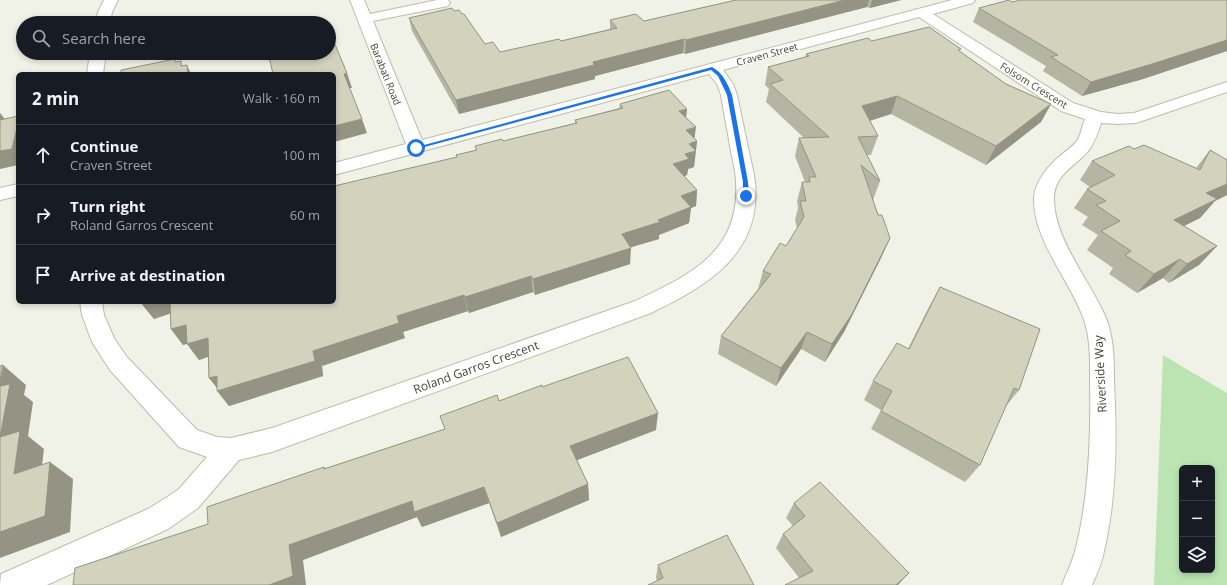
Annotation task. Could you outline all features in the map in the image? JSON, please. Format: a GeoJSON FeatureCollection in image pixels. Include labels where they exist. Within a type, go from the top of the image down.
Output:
{"type":"FeatureCollection","features":[{"type":"Feature","properties":{"kind":"street"},"geometry":{"type":"LineString","coordinates":[[104,16],[110,0]]}},
{"type":"Feature","properties":{"kind":"street","name":"Barabati Road"},"geometry":{"type":"LineString","coordinates":[[357,0],[416,148]]}},
{"type":"Feature","properties":{"kind":"street","name":"Craven Street"},"geometry":{"type":"LineString","coordinates":[[336,168],[968,0]]}},
{"type":"Feature","properties":{"kind":"street"},"geometry":{"type":"LineString","coordinates":[[364,19],[443,3]]}},
{"type":"Feature","properties":{"kind":"street","name":"Folsom Crescent"},"geometry":{"type":"LineString","coordinates":[[922,13],[1067,107],[1094,117],[1125,120],[1136,118],[1227,86]]}},
{"type":"Feature","properties":{"kind":"street"},"geometry":{"type":"LineString","coordinates":[[95,72],[97,60]]}},
{"type":"Feature","properties":{"kind":"street","name":"Roland Garros Crescent"},"geometry":{"type":"LineString","coordinates":[[91,304],[93,315],[104,342],[118,363],[188,439],[217,449],[231,450],[272,440],[643,307],[686,286],[704,274],[720,260],[731,246],[744,215],[746,182],[729,95],[720,76],[712,68]]}},
{"type":"Feature","properties":{"kind":"street","name":"Riverside Way"},"geometry":{"type":"LineString","coordinates":[[1077,585],[1091,546],[1099,488],[1103,406],[1101,346],[1095,317],[1054,239],[1046,215],[1044,200],[1045,187],[1063,163],[1085,143],[1094,117]]}},
{"type":"Feature","properties":{"kind":"street"},"geometry":{"type":"LineString","coordinates":[[0,194],[16,190]]}},
{"type":"Feature","properties":{"kind":"street"},"geometry":{"type":"LineString","coordinates":[[12,585],[88,552],[158,519],[188,499],[231,450]]}},
{"type":"Feature","properties":{"kind":"green space"},"geometry":{"type":"Polygon","coordinates":[[[1163,355],[1227,393],[1227,585],[1154,585],[1163,355]]]}},
{"type":"Feature","properties":{"kind":"building"},"geometry":{"type":"Polygon","coordinates":[[[736,0],[845,0],[593,62],[594,65],[456,100],[409,18],[452,8],[454,11],[459,10],[462,14],[464,14],[485,44],[493,42],[500,52],[559,39],[561,41],[617,28],[610,20],[636,14],[644,21],[736,0]]]}},
{"type":"Feature","properties":{"kind":"building"},"geometry":{"type":"Polygon","coordinates":[[[1009,0],[1012,2],[1021,0],[1227,0],[1227,40],[1091,82],[1051,57],[1058,55],[979,8],[1009,0]]]}},
{"type":"Feature","properties":{"kind":"building"},"geometry":{"type":"Polygon","coordinates":[[[929,27],[961,49],[958,50],[1006,84],[1051,104],[996,146],[897,96],[862,106],[878,136],[858,137],[880,181],[861,165],[878,215],[882,215],[890,238],[852,314],[832,344],[807,332],[781,368],[721,336],[771,274],[763,271],[780,243],[786,246],[804,217],[800,201],[806,201],[802,182],[810,182],[809,177],[816,177],[799,138],[829,137],[770,84],[783,80],[768,67],[809,56],[806,54],[868,38],[872,41],[929,27]]]}},
{"type":"Feature","properties":{"kind":"building"},"geometry":{"type":"Polygon","coordinates":[[[336,47],[347,73],[344,74],[362,119],[336,126],[336,72],[273,72],[270,60],[336,60],[336,47]]]}},
{"type":"Feature","properties":{"kind":"building"},"geometry":{"type":"Polygon","coordinates":[[[175,60],[175,62],[181,61],[181,66],[187,65],[188,72],[121,72],[121,70],[175,60]]]}},
{"type":"Feature","properties":{"kind":"building"},"geometry":{"type":"Polygon","coordinates":[[[669,90],[687,109],[679,111],[696,127],[686,130],[697,141],[689,144],[696,151],[685,154],[689,159],[673,164],[697,190],[681,196],[691,207],[658,220],[660,222],[622,234],[631,248],[533,279],[531,276],[465,297],[464,295],[397,316],[399,323],[313,351],[315,361],[217,391],[217,376],[209,378],[208,338],[187,344],[186,325],[171,329],[170,304],[336,304],[336,186],[457,157],[456,155],[477,150],[475,146],[502,139],[503,141],[577,123],[575,120],[623,108],[620,104],[669,90]]]}},
{"type":"Feature","properties":{"kind":"building"},"geometry":{"type":"Polygon","coordinates":[[[16,116],[16,132],[12,149],[0,151],[0,120],[16,116]]]}},
{"type":"Feature","properties":{"kind":"building"},"geometry":{"type":"Polygon","coordinates":[[[1144,145],[1200,170],[1210,150],[1227,160],[1227,184],[1206,193],[1217,199],[1174,220],[1217,246],[1187,264],[1180,259],[1154,274],[1125,255],[1131,251],[1101,231],[1120,221],[1096,205],[1106,201],[1087,189],[1115,175],[1092,161],[1129,146],[1134,149],[1144,145]]]}},
{"type":"Feature","properties":{"kind":"building"},"geometry":{"type":"Polygon","coordinates":[[[940,287],[1040,329],[1019,390],[1014,388],[980,465],[881,411],[892,391],[873,381],[897,343],[909,349],[940,287]]]}},
{"type":"Feature","properties":{"kind":"building"},"geometry":{"type":"Polygon","coordinates":[[[628,357],[658,413],[570,446],[588,484],[497,523],[484,487],[414,512],[412,501],[289,545],[293,576],[269,585],[73,585],[75,568],[208,524],[207,507],[324,467],[324,469],[445,429],[440,416],[497,395],[499,401],[542,385],[542,387],[628,357]]]}},
{"type":"Feature","properties":{"kind":"building"},"geometry":{"type":"Polygon","coordinates":[[[3,365],[0,382],[0,366],[3,365]]]}},
{"type":"Feature","properties":{"kind":"building"},"geometry":{"type":"Polygon","coordinates":[[[10,384],[0,437],[0,386],[10,384]]]}},
{"type":"Feature","properties":{"kind":"building"},"geometry":{"type":"Polygon","coordinates":[[[20,431],[14,474],[50,462],[45,516],[0,532],[0,437],[20,431]]]}},
{"type":"Feature","properties":{"kind":"building"},"geometry":{"type":"Polygon","coordinates":[[[820,482],[909,573],[896,585],[785,585],[813,571],[783,534],[805,516],[794,503],[820,482]]]}},
{"type":"Feature","properties":{"kind":"building"},"geometry":{"type":"Polygon","coordinates":[[[727,535],[754,585],[648,585],[663,578],[658,565],[727,535]]]}},
{"type":"Feature","properties":{"kind":"route"},"geometry":{"type":"LineString","coordinates":[[416,148],[712,68],[720,76],[729,95],[746,182],[746,196]]}}]}
